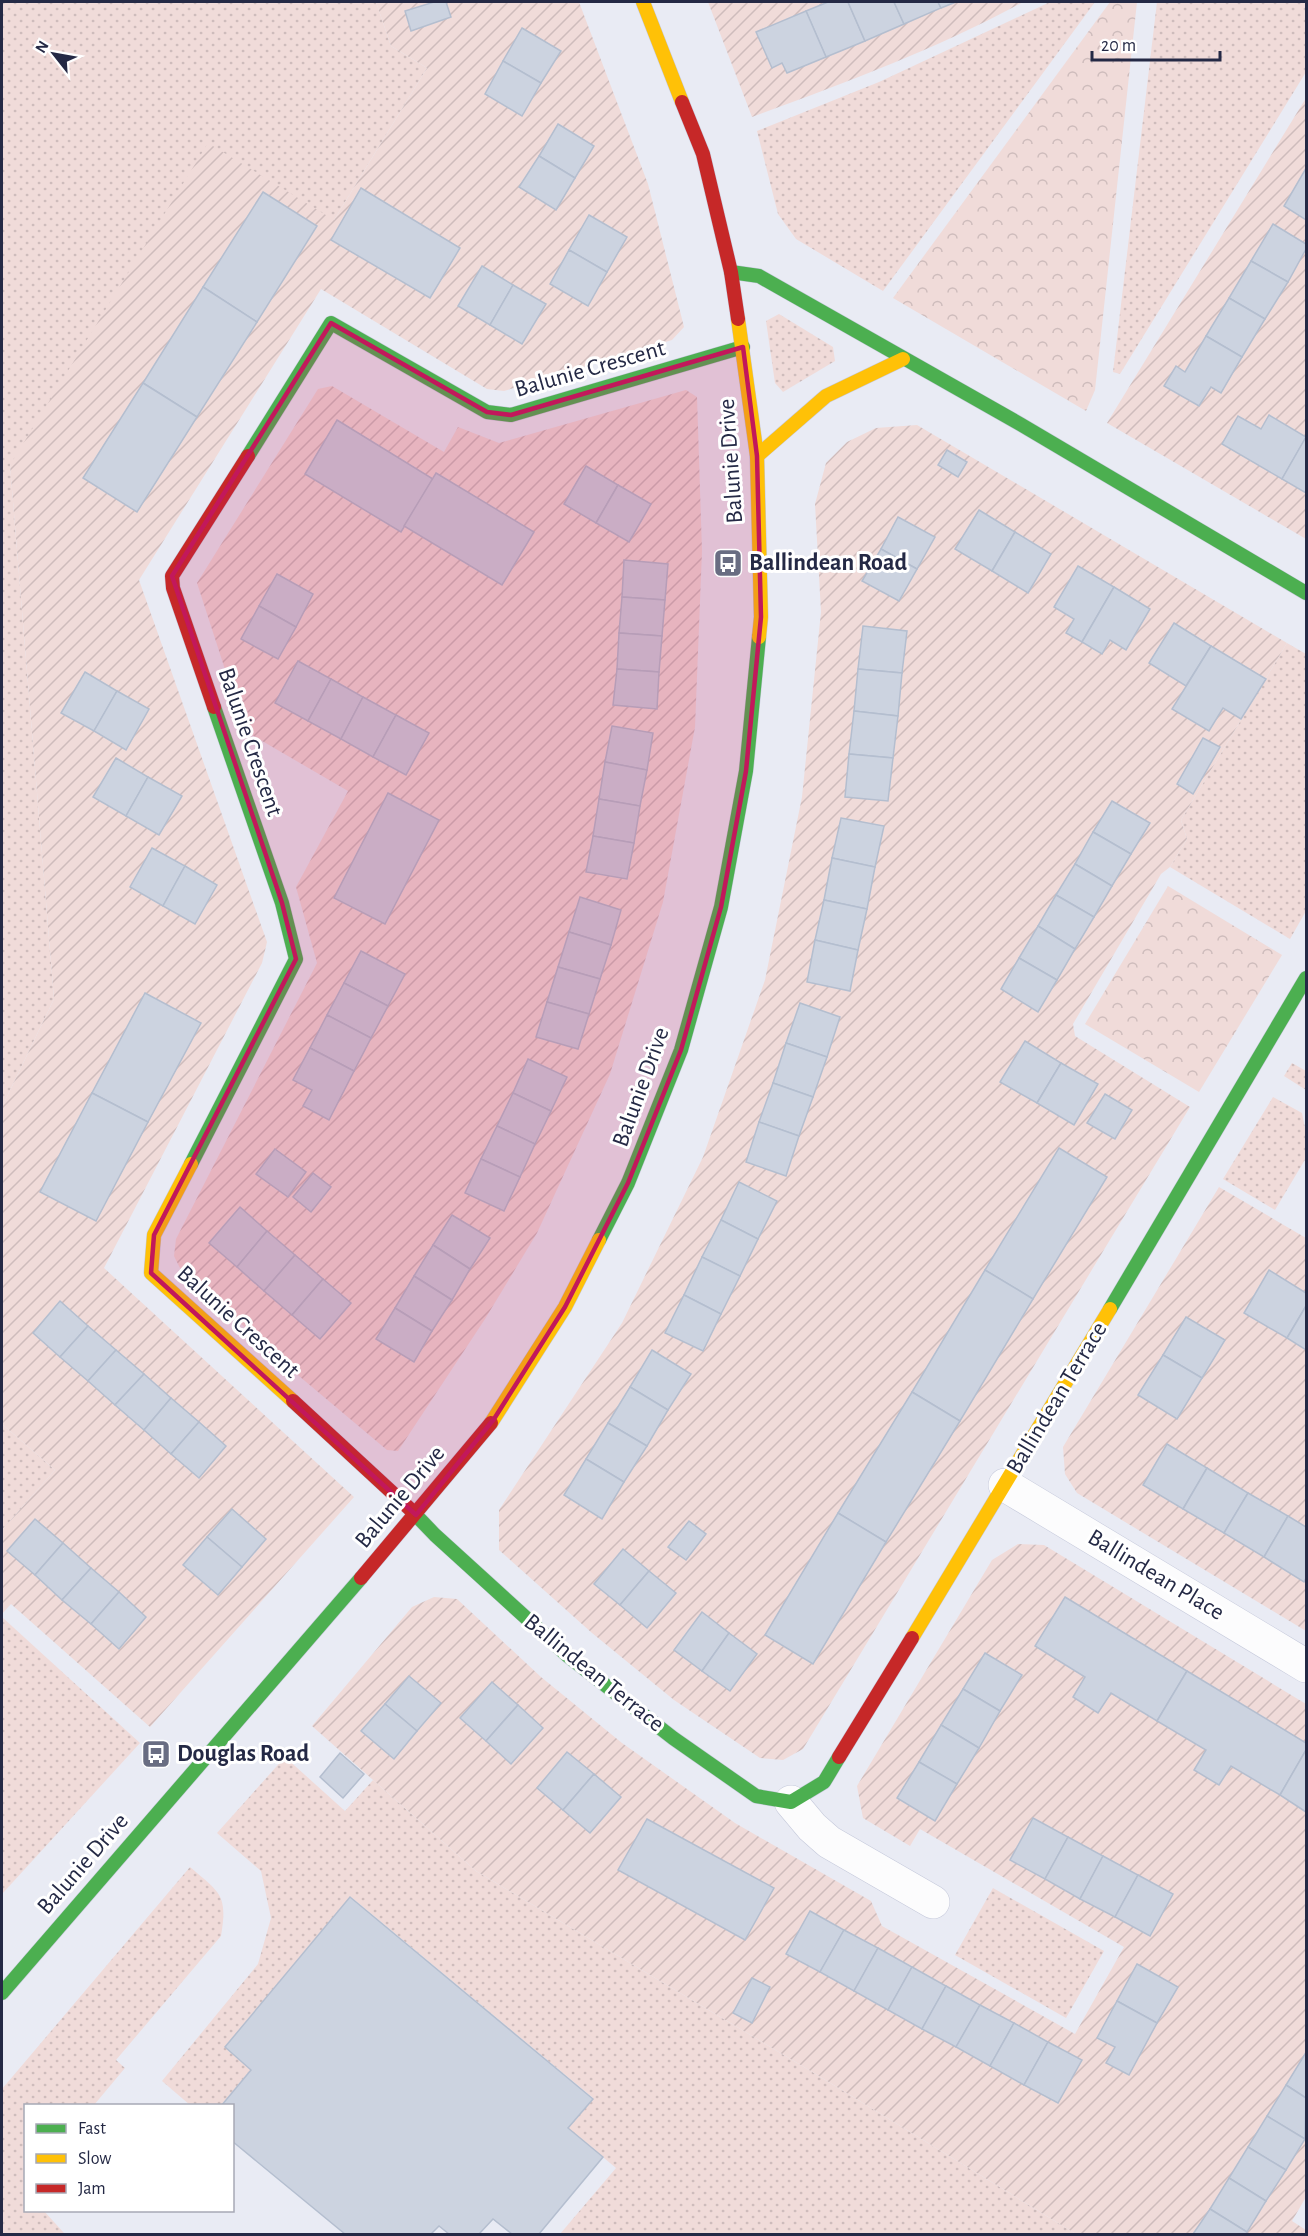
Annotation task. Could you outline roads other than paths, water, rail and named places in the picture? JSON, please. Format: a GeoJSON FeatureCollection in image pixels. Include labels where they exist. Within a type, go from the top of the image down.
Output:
{"type":"FeatureCollection","features":[{"type":"Feature","properties":{"kind":"street","name":"Balunie Drive"},"geometry":{"type":"LineString","coordinates":[[2,1993],[416,1515],[494,1419],[565,1307],[628,1183],[681,1050],[721,907],[746,771],[761,617],[757,456],[731,272],[703,154],[643,2]]}},
{"type":"Feature","properties":{"kind":"street"},"geometry":{"type":"LineString","coordinates":[[731,272],[759,276],[1020,424],[1306,593]]}},
{"type":"Feature","properties":{"kind":"street","name":"Balunie Crescent"},"geometry":{"type":"LineString","coordinates":[[416,1515],[398,1496],[151,1273],[154,1236],[296,959],[282,903],[173,588],[172,576],[331,323],[487,412],[511,415],[743,347]]}},
{"type":"Feature","properties":{"kind":"street"},"geometry":{"type":"LineString","coordinates":[[757,456],[826,396],[903,359]]}},
{"type":"Feature","properties":{"kind":"street","name":"Ballindean Terrace"},"geometry":{"type":"LineString","coordinates":[[416,1515],[568,1656],[664,1731],[756,1796],[791,1802],[824,1782],[1005,1485],[1306,978]]}},
{"type":"Feature","properties":{"kind":"street","name":"Ballindean Place"},"geometry":{"type":"LineString","coordinates":[[1005,1485],[1306,1666]]}},
{"type":"Feature","properties":{"kind":"street"},"geometry":{"type":"LineString","coordinates":[[791,1802],[812,1827],[829,1842],[933,1902]]}},
{"type":"Feature","properties":{"kind":"place","name":"Ballindean Road"},"geometry":{"type":"Point","coordinates":[728,563]}},
{"type":"Feature","properties":{"kind":"place","name":"Douglas Road"},"geometry":{"type":"Point","coordinates":[156,1754]}}]}
